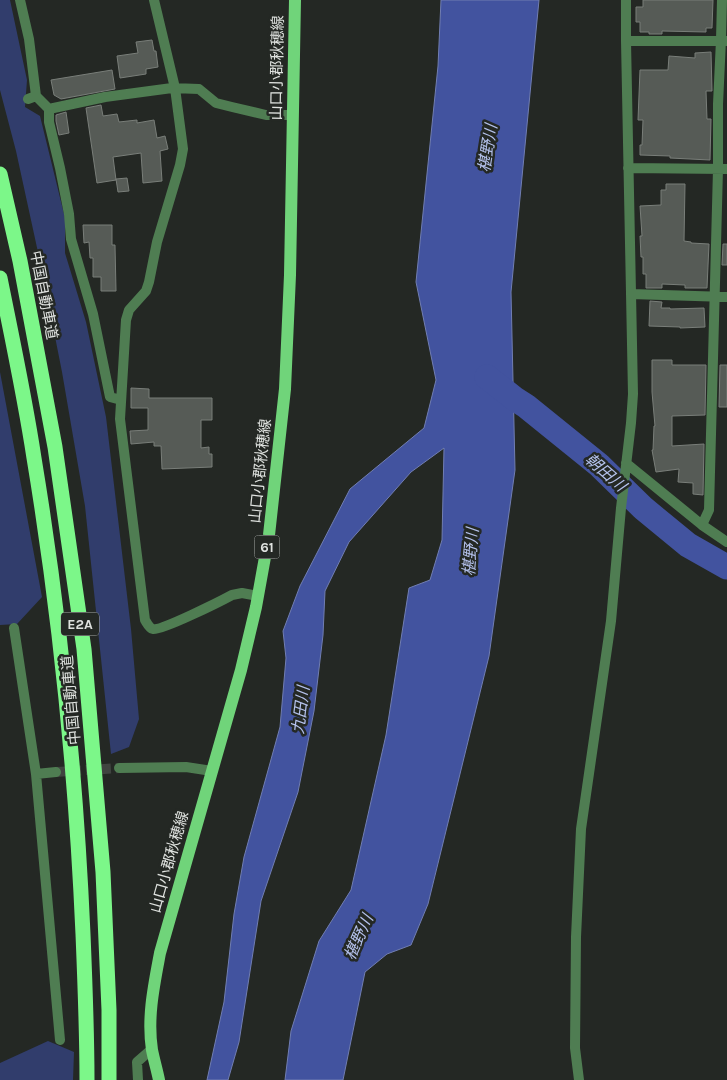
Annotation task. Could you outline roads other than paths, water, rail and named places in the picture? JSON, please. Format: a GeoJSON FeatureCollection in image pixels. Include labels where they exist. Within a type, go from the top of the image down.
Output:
{"type":"FeatureCollection","features":[{"type":"Feature","properties":{"kind":"highway","name":"中国自動車道"},"geometry":{"type":"LineString","coordinates":[[0,174],[20,261],[53,438],[84,649],[103,872],[109,1010],[109,1080]]}},
{"type":"Feature","properties":{"kind":"highway","name":"中国自動車道"},"geometry":{"type":"LineString","coordinates":[[0,278],[34,458],[60,646],[80,871],[87,1033],[87,1080]]}},
{"type":"Feature","properties":{"kind":"main road","name":"山口小郡秋穂線"},"geometry":{"type":"LineString","coordinates":[[160,1080],[152,1049],[150,1024],[152,992],[160,953],[241,670],[258,596],[269,535],[285,389],[290,275],[295,0]]}},
{"type":"Feature","properties":{"kind":"street"},"geometry":{"type":"LineString","coordinates":[[20,0],[29,39],[32,97],[49,109],[105,97],[175,88],[199,89],[216,103],[266,115],[292,115]]}},
{"type":"Feature","properties":{"kind":"street"},"geometry":{"type":"LineString","coordinates":[[154,0],[175,88],[182,149],[180,166],[159,237],[146,291],[129,310],[126,320],[120,419],[145,620],[154,629],[171,624],[232,595],[242,593],[258,596]]}},
{"type":"Feature","properties":{"kind":"street"},"geometry":{"type":"LineString","coordinates":[[580,1080],[575,1048],[576,946],[582,829],[611,621],[633,394],[626,0]]}},
{"type":"Feature","properties":{"kind":"street"},"geometry":{"type":"LineString","coordinates":[[702,526],[709,510],[714,297],[722,232],[724,40],[722,0]]}},
{"type":"Feature","properties":{"kind":"street"},"geometry":{"type":"LineString","coordinates":[[626,41],[724,40]]}},
{"type":"Feature","properties":{"kind":"street"},"geometry":{"type":"LineString","coordinates":[[49,109],[49,122],[69,214],[71,239],[93,314],[110,397],[121,400]]}},
{"type":"Feature","properties":{"kind":"street"},"geometry":{"type":"LineString","coordinates":[[628,168],[722,169]]}},
{"type":"Feature","properties":{"kind":"street"},"geometry":{"type":"LineString","coordinates":[[631,294],[727,297]]}},
{"type":"Feature","properties":{"kind":"street"},"geometry":{"type":"LineString","coordinates":[[626,468],[702,526],[727,542]]}},
{"type":"Feature","properties":{"kind":"street"},"geometry":{"type":"LineString","coordinates":[[14,628],[36,774],[60,1040]]}},
{"type":"Feature","properties":{"kind":"street"},"geometry":{"type":"LineString","coordinates":[[119,768],[186,766],[212,771]]}},
{"type":"Feature","properties":{"kind":"street"},"geometry":{"type":"LineString","coordinates":[[36,774],[56,772]]}},
{"type":"Feature","properties":{"kind":"street"},"geometry":{"type":"LineString","coordinates":[[138,1080],[137,1062],[152,1049]]}},
{"type":"Feature","properties":{"kind":"water"},"geometry":{"type":"Polygon","coordinates":[[[441,0],[539,0],[511,292],[515,470],[489,656],[428,904],[411,945],[387,954],[365,972],[343,1080],[285,1080],[291,1031],[319,941],[351,890],[386,735],[409,588],[430,580],[442,540],[444,448],[411,472],[349,542],[325,591],[323,635],[314,711],[298,792],[261,901],[239,1042],[228,1080],[207,1080],[224,1002],[234,914],[244,857],[280,727],[286,658],[283,631],[300,586],[350,489],[424,428],[436,380],[416,282],[438,66],[441,0]]]}},
{"type":"Feature","properties":{"kind":"waterway","name":"朝田川"},"geometry":{"type":"LineString","coordinates":[[487,377],[599,465],[643,508],[688,545],[727,567]]}},
{"type":"Feature","properties":{"kind":"tunnel"},"geometry":{"type":"LineString","coordinates":[[56,772],[119,768]]}},
{"type":"Feature","properties":{"kind":"water label","name":"椹野川"},"geometry":{"type":"Point","coordinates":[487,148]}},
{"type":"Feature","properties":{"kind":"water label","name":"椹野川"},"geometry":{"type":"Point","coordinates":[470,552]}},
{"type":"Feature","properties":{"kind":"water label","name":"九田川"},"geometry":{"type":"Point","coordinates":[300,710]}},
{"type":"Feature","properties":{"kind":"water label","name":"椹野川"},"geometry":{"type":"Point","coordinates":[358,937]}}]}
